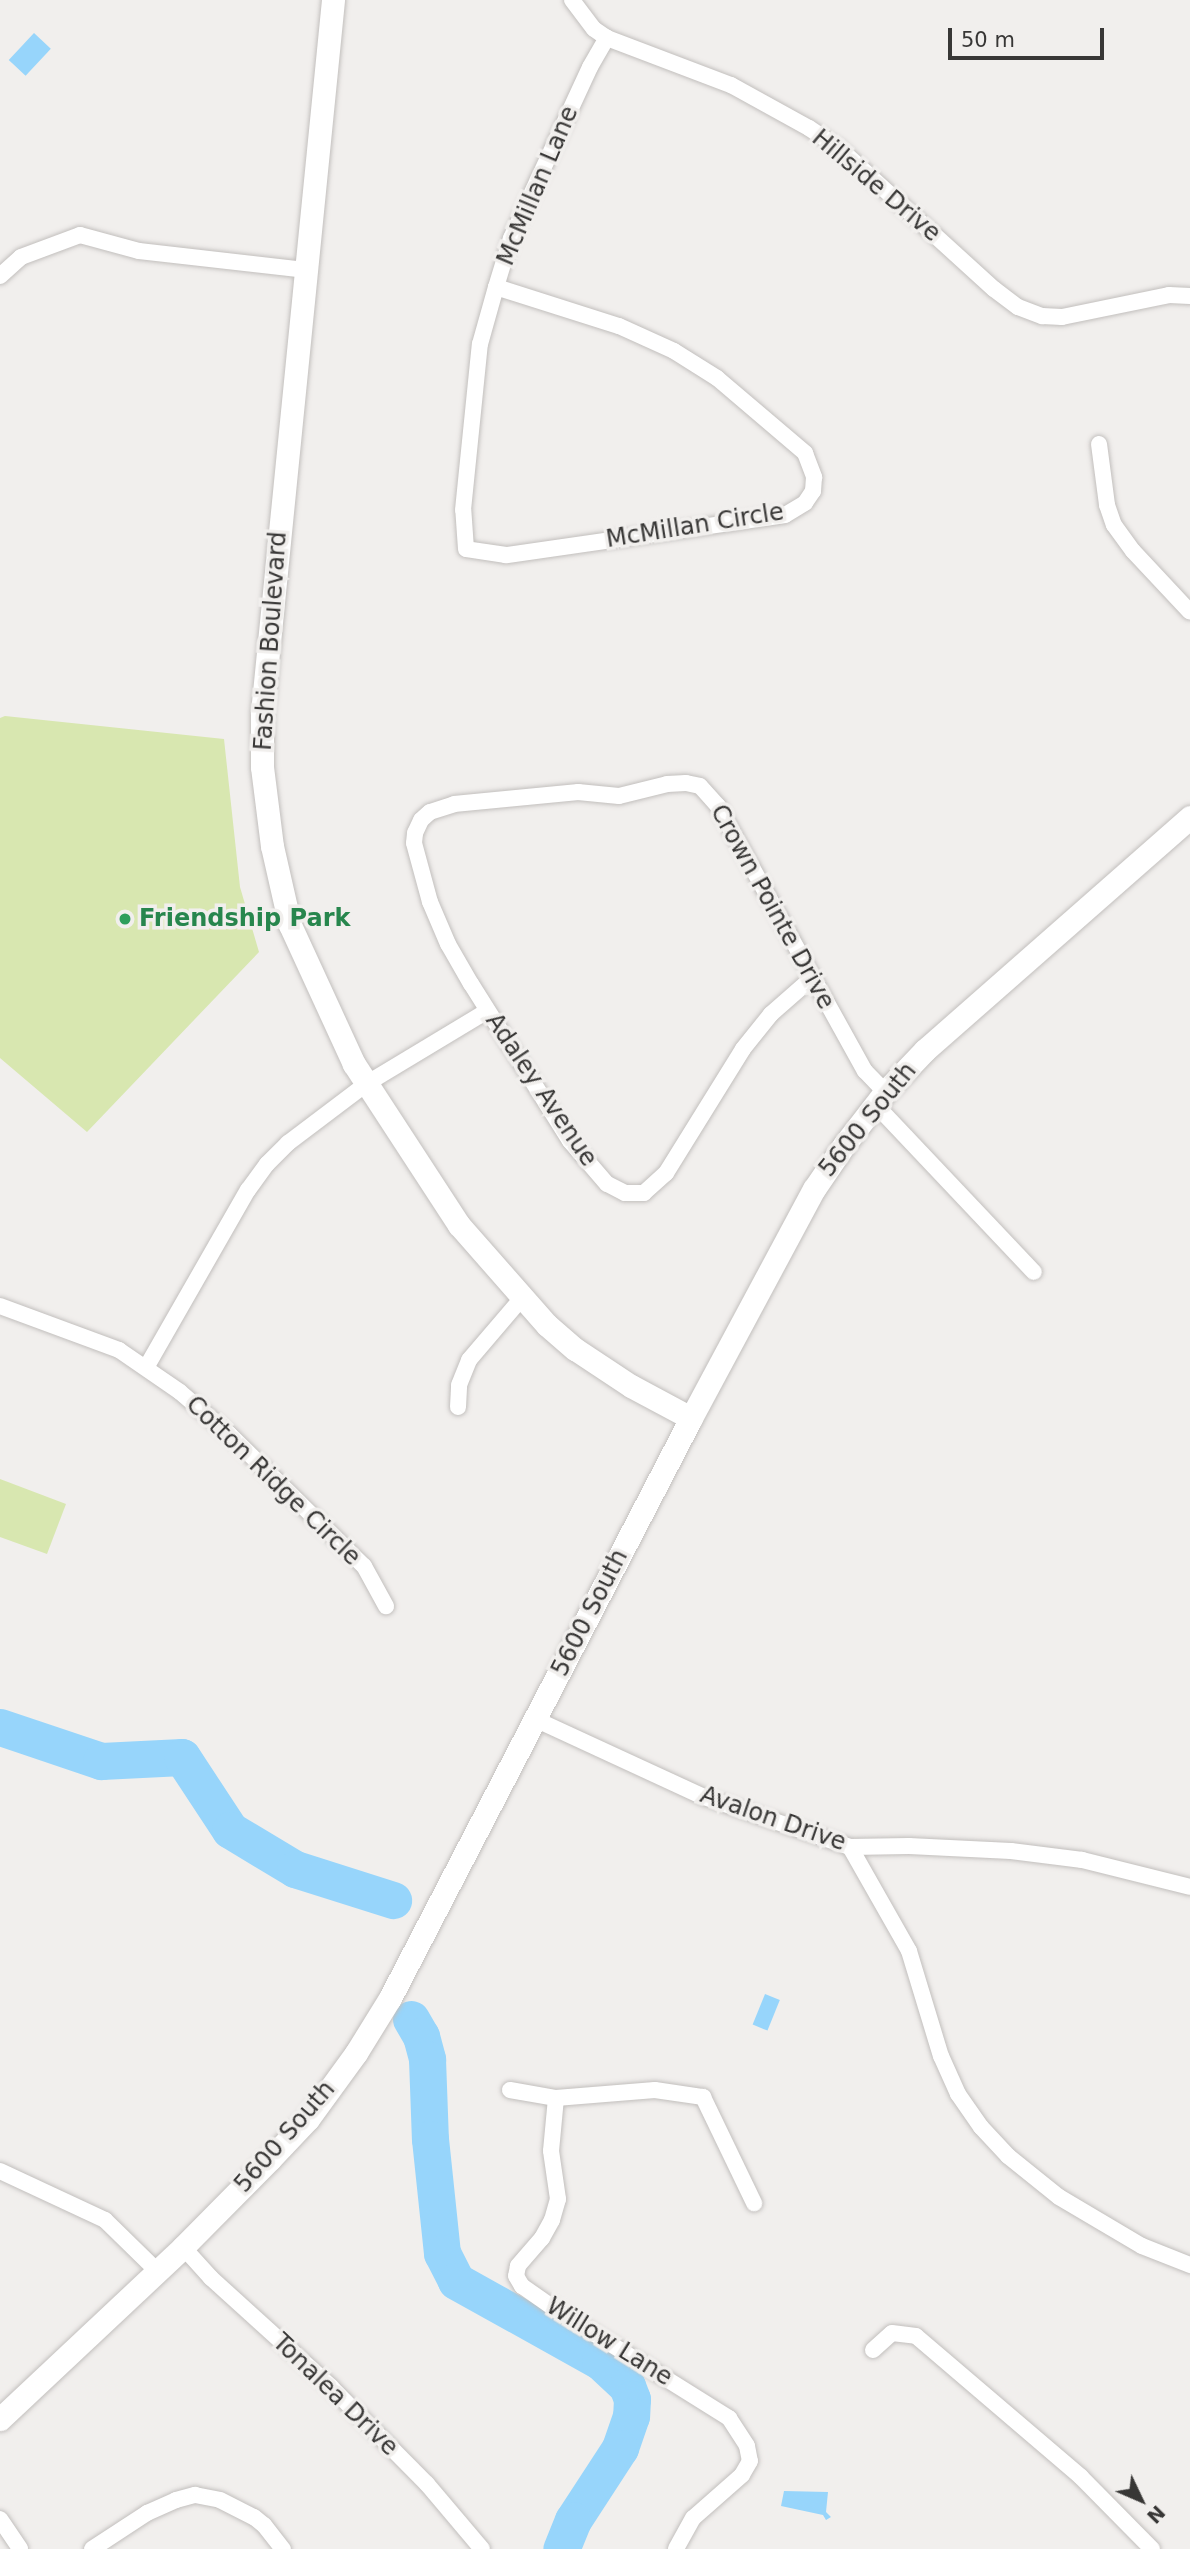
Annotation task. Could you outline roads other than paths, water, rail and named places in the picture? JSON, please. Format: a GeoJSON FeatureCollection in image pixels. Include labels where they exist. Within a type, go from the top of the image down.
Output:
{"type":"FeatureCollection","features":[{"type":"Feature","properties":{"kind":"street","name":"Fashion Boulevard"},"geometry":{"type":"LineString","coordinates":[[333,0],[263,699],[262,767],[272,846],[290,925],[366,1084],[459,1225],[547,1325],[603,1369],[691,1418]]}},
{"type":"Feature","properties":{"kind":"street","name":"Hillside Drive"},"geometry":{"type":"LineString","coordinates":[[572,0],[594,29],[607,38],[731,85],[810,128],[839,149],[994,289],[1018,307],[1042,316],[1062,317],[1169,295],[1190,296]]}},
{"type":"Feature","properties":{"kind":"street","name":"McMillan Lane"},"geometry":{"type":"LineString","coordinates":[[466,549],[463,510],[480,344],[511,238],[590,67],[607,38]]}},
{"type":"Feature","properties":{"kind":"street"},"geometry":{"type":"LineString","coordinates":[[0,276],[21,257],[80,235],[139,251],[307,270]]}},
{"type":"Feature","properties":{"kind":"street","name":"McMillan Circle"},"geometry":{"type":"LineString","coordinates":[[466,549],[506,555],[785,515],[805,503],[813,491],[814,477],[805,453],[717,378],[674,351],[619,327],[496,287]]}},
{"type":"Feature","properties":{"kind":"street"},"geometry":{"type":"LineString","coordinates":[[1099,444],[1107,505],[1114,525],[1133,551],[1190,612]]}},
{"type":"Feature","properties":{"kind":"street","name":"Crown Pointe Drive"},"geometry":{"type":"LineString","coordinates":[[421,820],[430,812],[454,804],[578,792],[619,796],[667,784],[686,783],[700,786],[718,806],[811,978],[880,1098],[1034,1272]]}},
{"type":"Feature","properties":{"kind":"street","name":"5600 South"},"geometry":{"type":"LineString","coordinates":[[0,2419],[183,2247],[308,2119],[356,2053],[390,1998],[691,1418],[814,1189],[880,1098],[925,1050],[1190,817]]}},
{"type":"Feature","properties":{"kind":"street","name":"Adaley Avenue"},"geometry":{"type":"LineString","coordinates":[[421,820],[414,843],[430,902],[448,944],[487,1011],[570,1141],[607,1184],[625,1193],[644,1193],[666,1172],[743,1049],[771,1014],[811,978]]}},
{"type":"Feature","properties":{"kind":"street"},"geometry":{"type":"LineString","coordinates":[[147,1366],[248,1190],[267,1164],[288,1143],[366,1084],[487,1011]]}},
{"type":"Feature","properties":{"kind":"street"},"geometry":{"type":"LineString","coordinates":[[458,1407],[459,1385],[469,1360],[522,1298]]}},
{"type":"Feature","properties":{"kind":"street","name":"Cotton Ridge Circle"},"geometry":{"type":"LineString","coordinates":[[0,1306],[119,1350],[147,1366],[229,1434],[364,1566],[386,1606]]}},
{"type":"Feature","properties":{"kind":"street","name":"Avalon Drive"},"geometry":{"type":"LineString","coordinates":[[535,1719],[704,1797],[850,1847],[909,1846],[1011,1851],[1117,1867],[1190,1887]]}},
{"type":"Feature","properties":{"kind":"street"},"geometry":{"type":"LineString","coordinates":[[850,1847],[909,1951],[941,2056],[958,2094],[981,2127],[1008,2156],[1059,2197],[1142,2246],[1190,2265]]}},
{"type":"Feature","properties":{"kind":"street"},"geometry":{"type":"LineString","coordinates":[[510,2090],[556,2098],[655,2090],[703,2097],[754,2203]]}},
{"type":"Feature","properties":{"kind":"street","name":"Willow Lane"},"geometry":{"type":"LineString","coordinates":[[556,2098],[551,2151],[558,2199],[552,2220],[542,2238],[518,2266],[516,2276],[522,2286],[553,2308],[729,2418],[747,2445],[750,2461],[741,2475],[693,2518],[676,2549]]}},
{"type":"Feature","properties":{"kind":"street"},"geometry":{"type":"LineString","coordinates":[[0,2171],[105,2220],[157,2271]]}},
{"type":"Feature","properties":{"kind":"street","name":"Tonalea Drive"},"geometry":{"type":"LineString","coordinates":[[183,2247],[211,2278],[331,2387],[427,2484],[482,2549]]}},
{"type":"Feature","properties":{"kind":"street"},"geometry":{"type":"LineString","coordinates":[[873,2350],[892,2333],[916,2336],[1081,2477],[1152,2549]]}},
{"type":"Feature","properties":{"kind":"street"},"geometry":{"type":"LineString","coordinates":[[92,2549],[147,2513],[195,2495],[220,2500],[254,2517],[283,2549]]}},
{"type":"Feature","properties":{"kind":"street"},"geometry":{"type":"LineString","coordinates":[[0,2519],[20,2549]]}},
{"type":"Feature","properties":{"kind":"water"},"geometry":{"type":"Polygon","coordinates":[[[34,33],[51,49],[26,76],[9,60],[34,33]]]}},
{"type":"Feature","properties":{"kind":"water"},"geometry":{"type":"Polygon","coordinates":[[[765,1994],[780,2000],[767,2031],[753,2025],[765,1994]]]}},
{"type":"Feature","properties":{"kind":"water"},"geometry":{"type":"Polygon","coordinates":[[[784,2491],[828,2492],[826,2512],[831,2517],[826,2520],[823,2515],[781,2506],[784,2491]]]}},
{"type":"Feature","properties":{"kind":"waterway"},"geometry":{"type":"LineString","coordinates":[[0,1727],[101,1761],[182,1757],[230,1830],[295,1869],[393,1900]]}},
{"type":"Feature","properties":{"kind":"waterway"},"geometry":{"type":"LineString","coordinates":[[411,2019],[421,2036],[427,2059],[430,2139],[442,2253],[456,2281],[600,2361],[627,2386],[632,2399],[631,2416],[620,2448],[573,2520],[561,2549]]}},
{"type":"Feature","properties":{"kind":"place","name":"Friendship Park"},"geometry":{"type":"Point","coordinates":[125,919]}}]}
